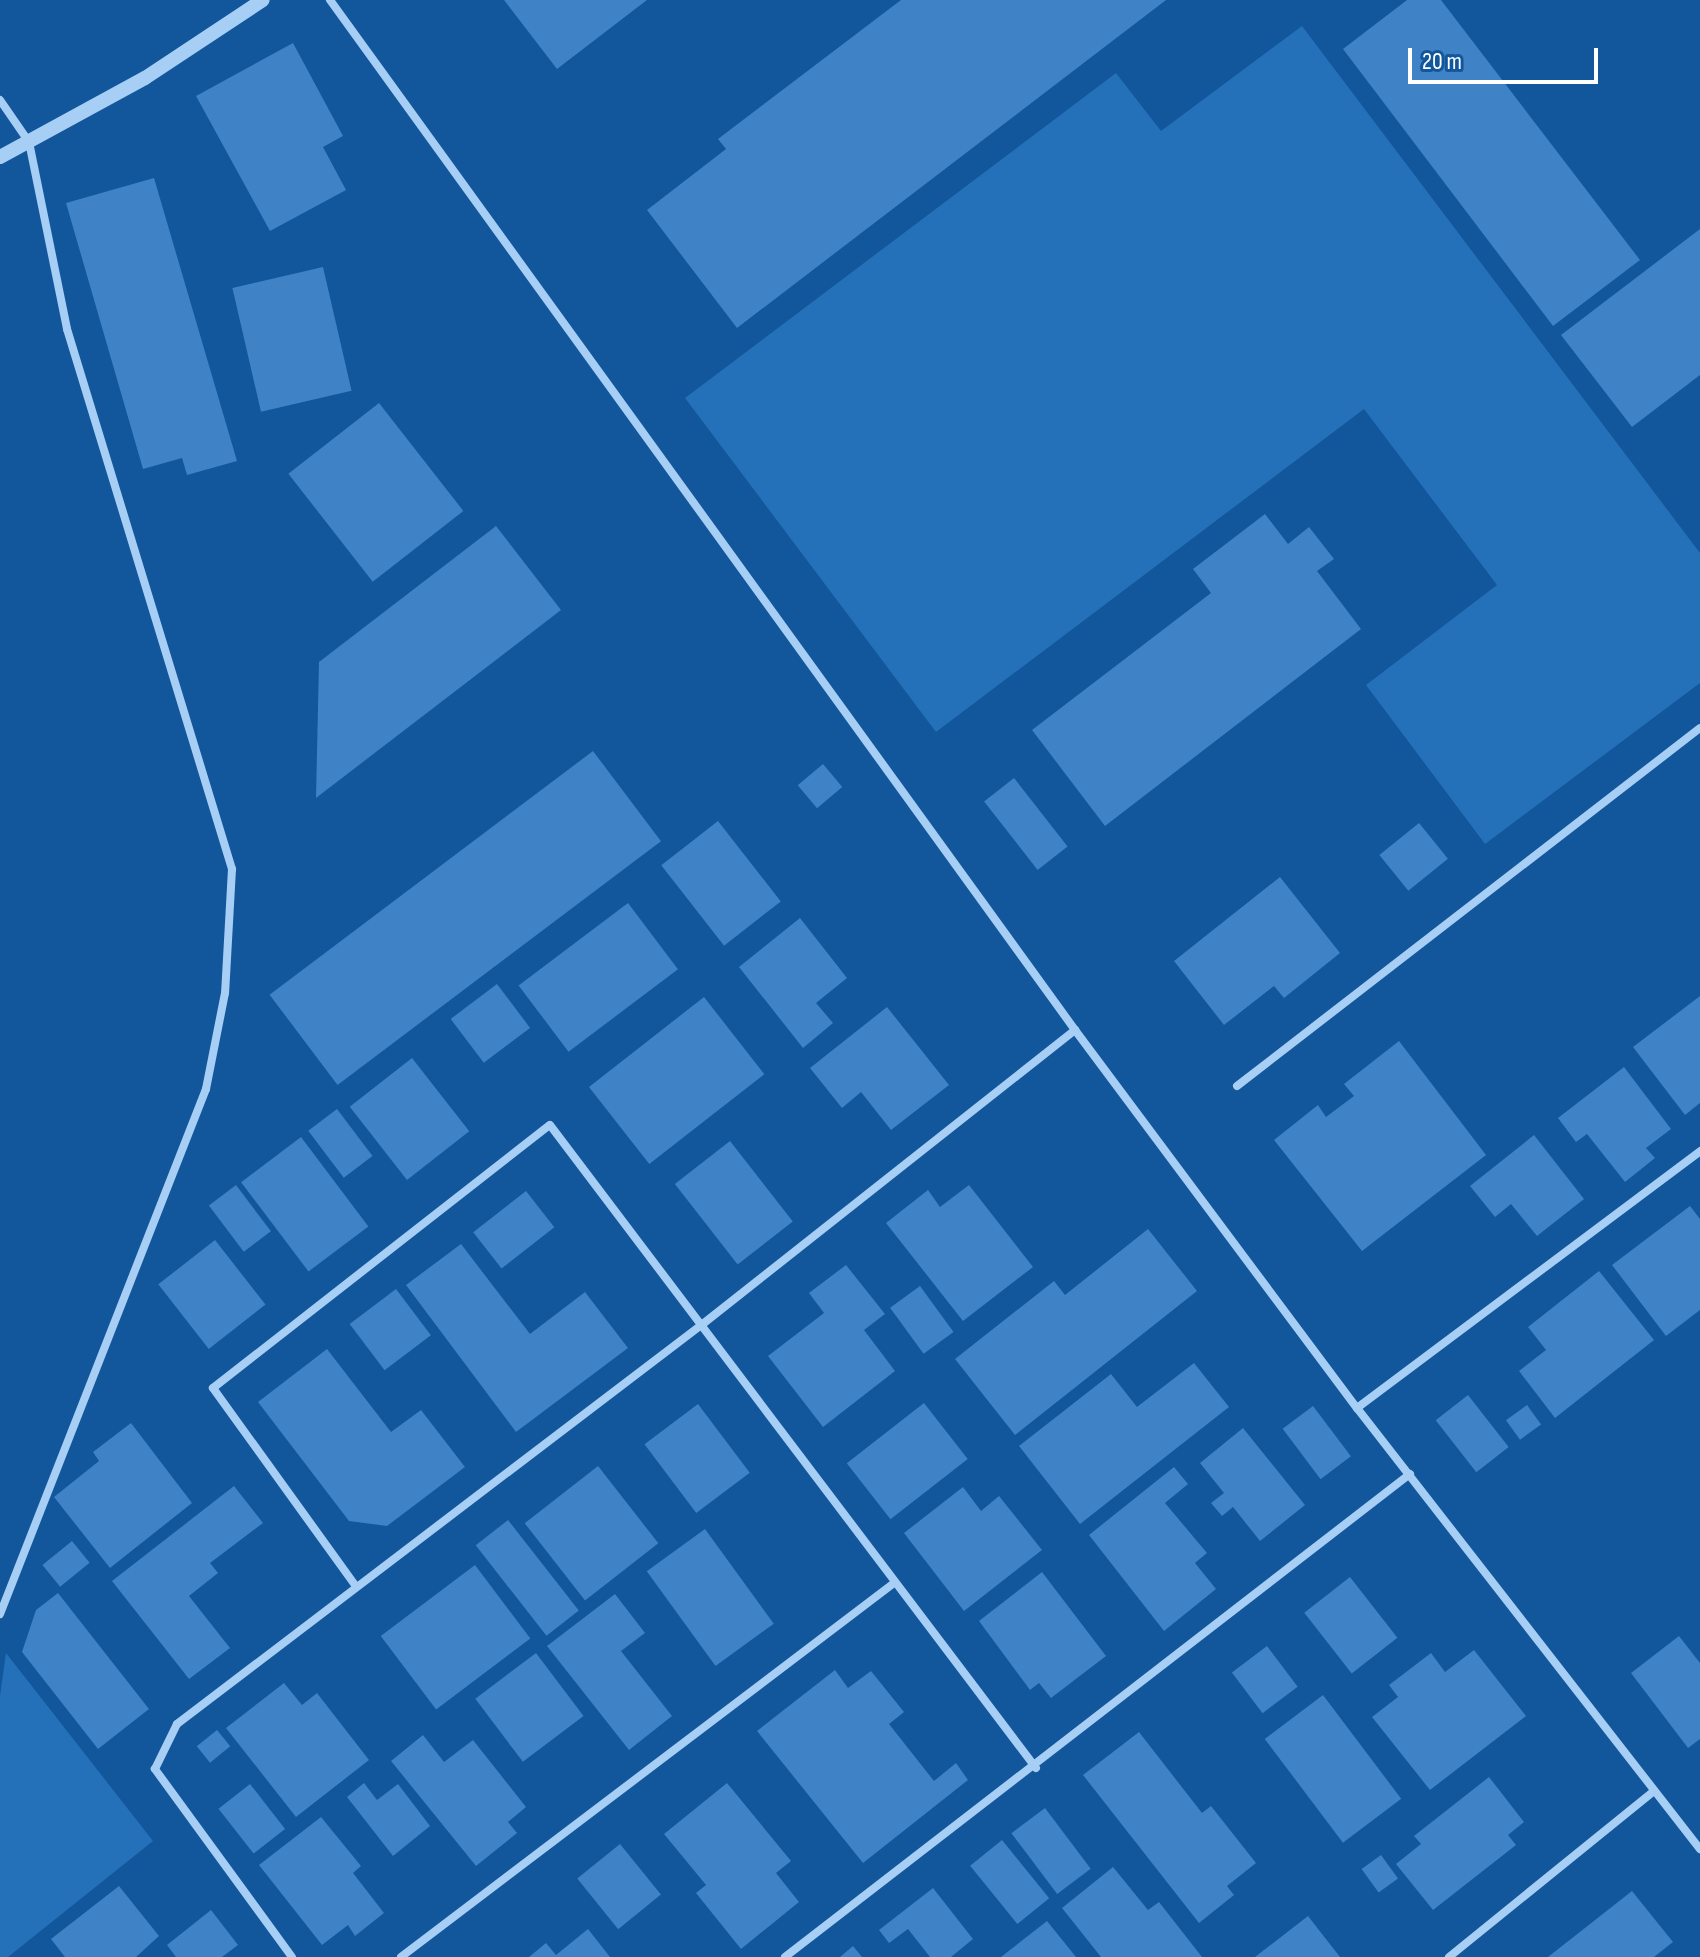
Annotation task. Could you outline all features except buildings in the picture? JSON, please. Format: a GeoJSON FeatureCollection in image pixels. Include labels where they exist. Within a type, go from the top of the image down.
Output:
{"type":"FeatureCollection","features":[{"type":"Feature","properties":{"kind":"street"},"geometry":{"type":"LineString","coordinates":[[0,157],[145,78],[263,0]]}},
{"type":"Feature","properties":{"kind":"street"},"geometry":{"type":"LineString","coordinates":[[330,0],[1075,1030],[1357,1408],[1700,1849]]}},
{"type":"Feature","properties":{"kind":"street"},"geometry":{"type":"LineString","coordinates":[[0,100],[29,142],[67,329],[232,869],[225,993],[206,1089],[0,1614]]}},
{"type":"Feature","properties":{"kind":"street"},"geometry":{"type":"LineString","coordinates":[[1237,1086],[1700,728]]}},
{"type":"Feature","properties":{"kind":"street"},"geometry":{"type":"LineString","coordinates":[[292,1957],[155,1769],[177,1724],[355,1585],[704,1323],[1075,1030]]}},
{"type":"Feature","properties":{"kind":"street"},"geometry":{"type":"LineString","coordinates":[[355,1585],[213,1388],[550,1125],[704,1323],[894,1583],[1036,1768]]}},
{"type":"Feature","properties":{"kind":"street"},"geometry":{"type":"LineString","coordinates":[[1357,1408],[1700,1151]]}},
{"type":"Feature","properties":{"kind":"street"},"geometry":{"type":"LineString","coordinates":[[785,1957],[1036,1768],[1410,1474]]}},
{"type":"Feature","properties":{"kind":"street"},"geometry":{"type":"LineString","coordinates":[[401,1957],[894,1583]]}},
{"type":"Feature","properties":{"kind":"street"},"geometry":{"type":"LineString","coordinates":[[1449,1957],[1654,1791]]}},
{"type":"Feature","properties":{"kind":"shaded area"},"geometry":{"type":"Polygon","coordinates":[[[1302,26],[1700,553],[1700,683],[1485,844],[1366,685],[1497,585],[1364,409],[936,732],[685,398],[1116,73],[1161,131],[1302,26]]]}},
{"type":"Feature","properties":{"kind":"shaded area"},"geometry":{"type":"Polygon","coordinates":[[[6,1653],[153,1841],[8,1957],[0,1957],[0,1696],[6,1653]]]}}]}
